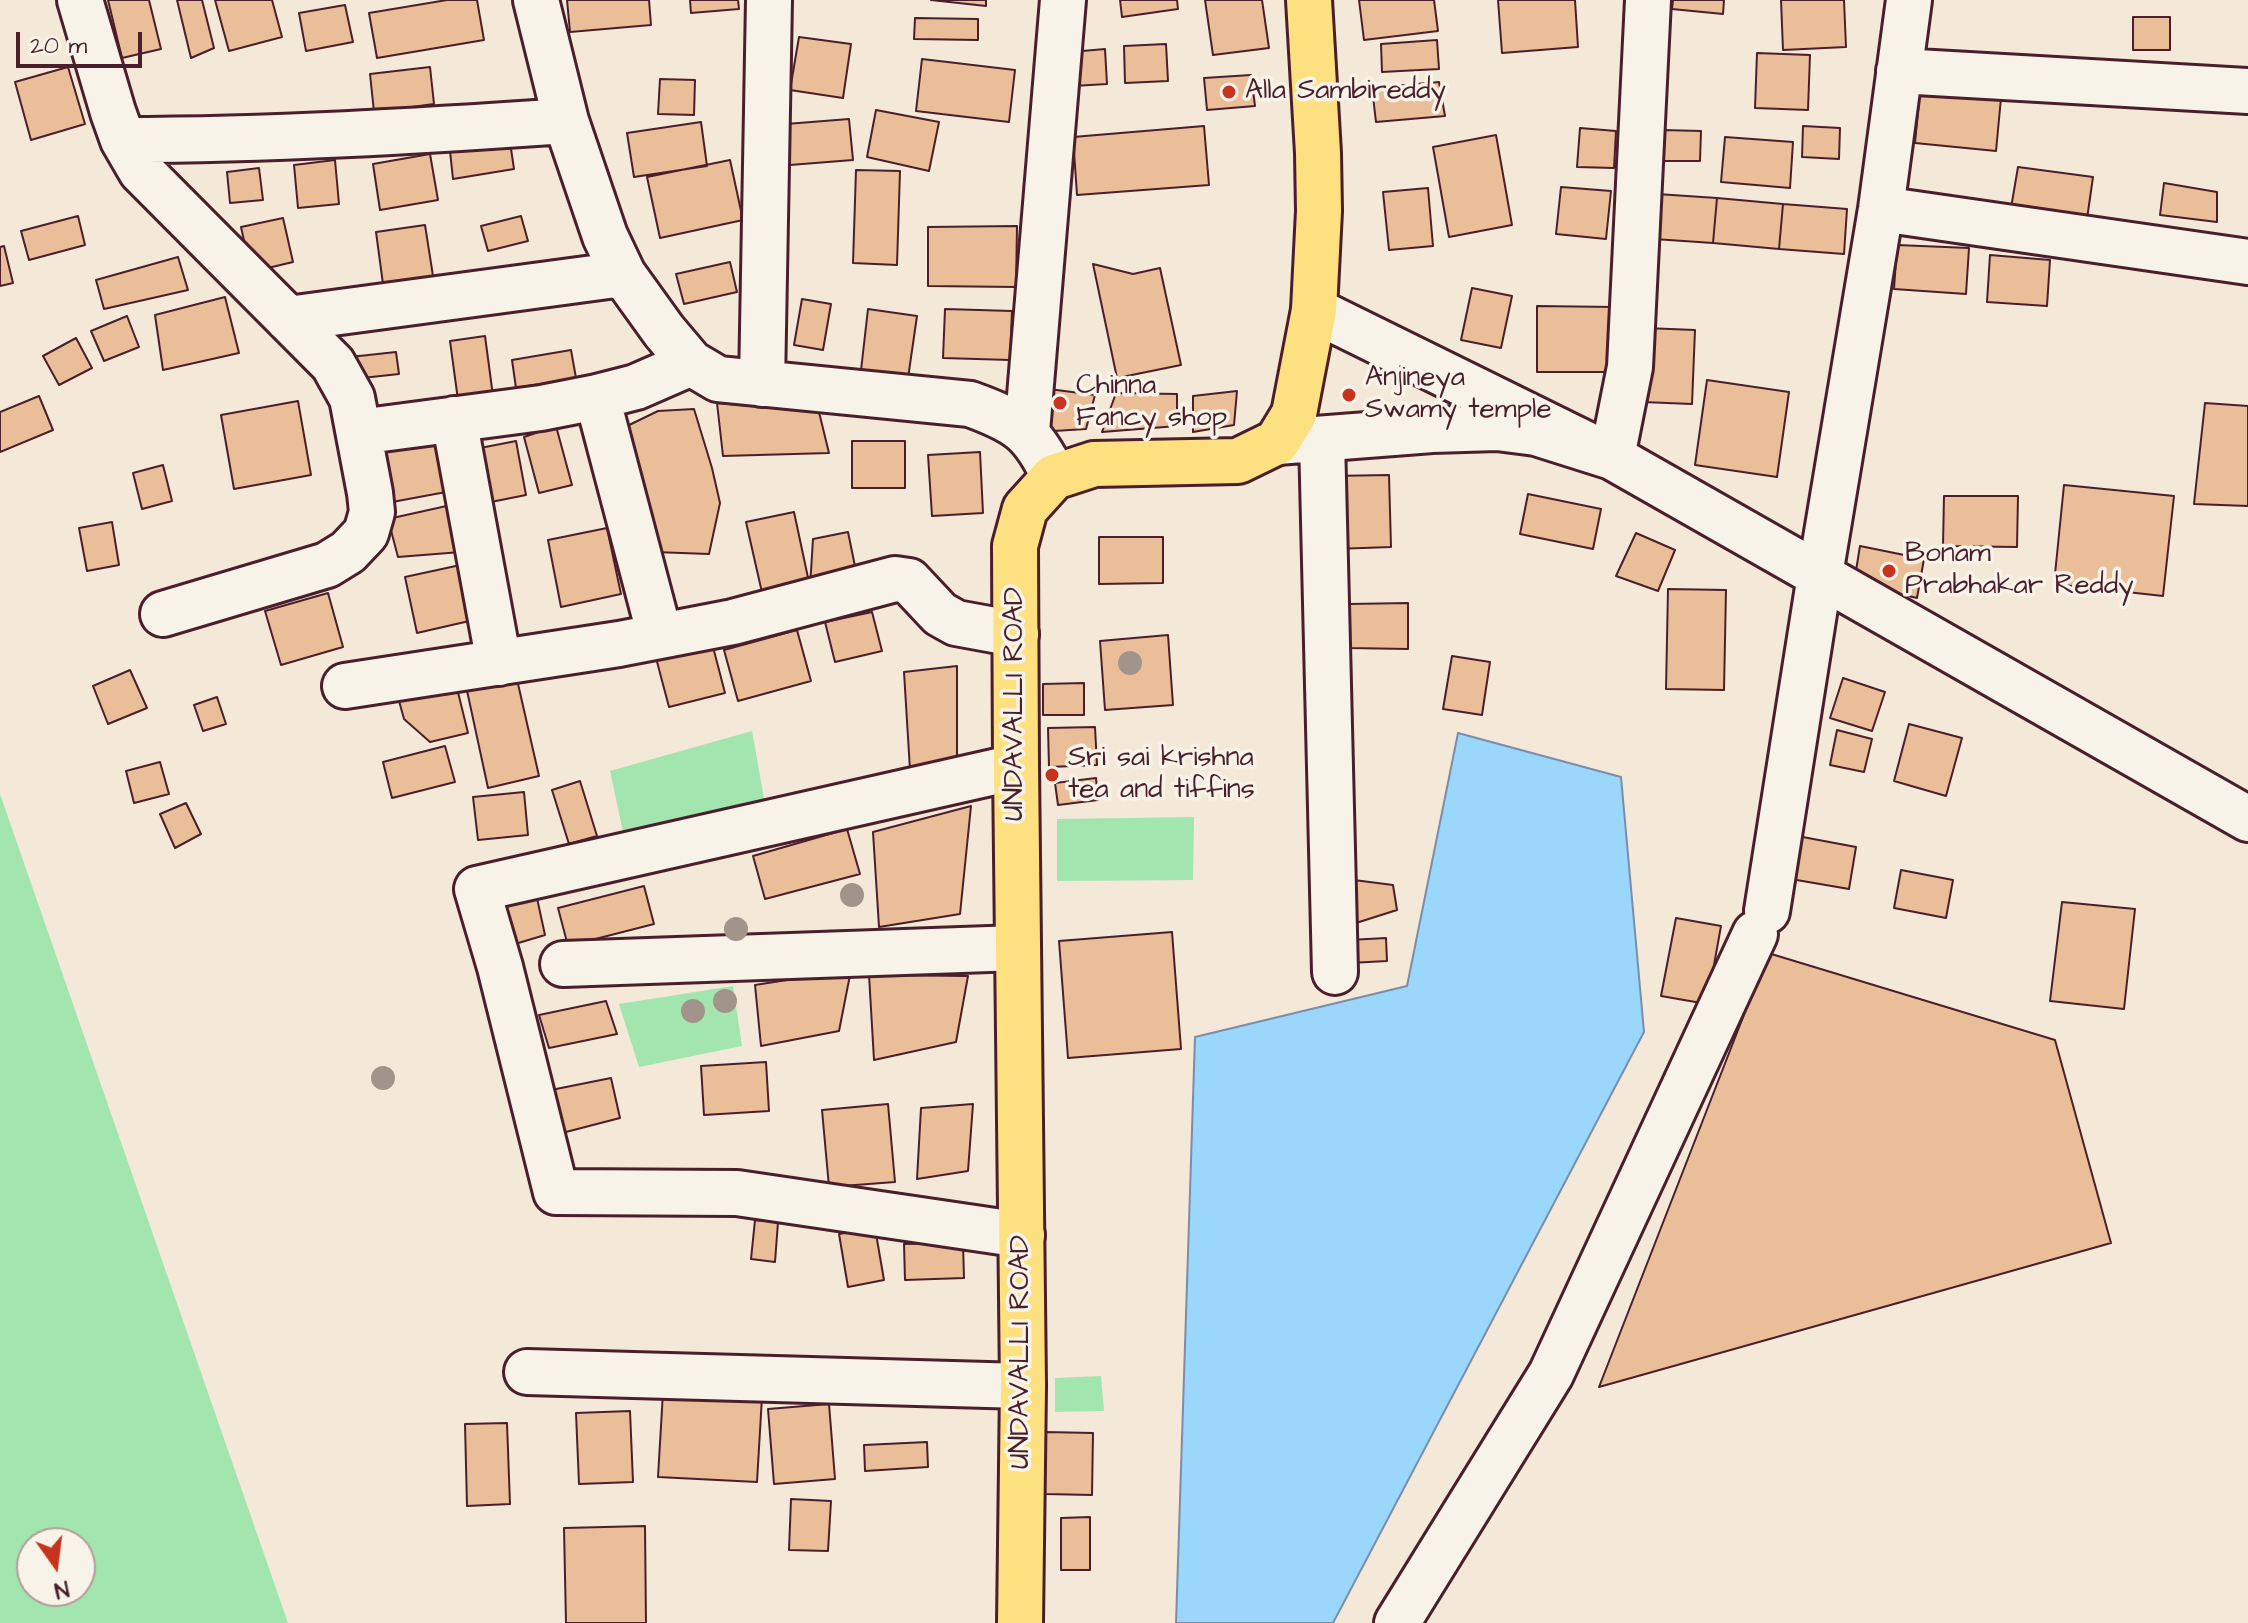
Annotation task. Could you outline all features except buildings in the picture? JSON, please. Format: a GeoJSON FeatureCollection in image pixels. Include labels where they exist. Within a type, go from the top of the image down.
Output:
{"type":"FeatureCollection","features":[{"type":"Feature","properties":{"kind":"main road"},"geometry":{"type":"LineString","coordinates":[[1277,442],[1294,414],[1314,310],[1319,211],[1309,0]]}},
{"type":"Feature","properties":{"kind":"main road","name":"UNDAVALLI ROAD"},"geometry":{"type":"LineString","coordinates":[[1020,1623],[1023,1386],[1015,546],[1025,509],[1054,477],[1094,464],[1238,461],[1277,442]]}},
{"type":"Feature","properties":{"kind":"street"},"geometry":{"type":"LineString","coordinates":[[80,0],[113,112],[123,140],[141,171],[339,372],[352,398],[372,512],[366,533],[348,552],[327,565],[163,614]]}},
{"type":"Feature","properties":{"kind":"street"},"geometry":{"type":"LineString","coordinates":[[536,0],[566,121],[605,236],[623,274],[691,363],[718,379],[970,404],[1001,415],[1027,432],[1042,452],[1054,477]]}},
{"type":"Feature","properties":{"kind":"street"},"geometry":{"type":"LineString","coordinates":[[762,384],[769,0]]}},
{"type":"Feature","properties":{"kind":"street"},"geometry":{"type":"LineString","coordinates":[[1027,432],[1063,0]]}},
{"type":"Feature","properties":{"kind":"street"},"geometry":{"type":"LineString","coordinates":[[1612,457],[1630,367],[1648,0]]}},
{"type":"Feature","properties":{"kind":"street"},"geometry":{"type":"LineString","coordinates":[[1397,1623],[1551,1374],[1761,922],[1881,209],[1909,0]]}},
{"type":"Feature","properties":{"kind":"street"},"geometry":{"type":"LineString","coordinates":[[1899,71],[2248,91]]}},
{"type":"Feature","properties":{"kind":"street"},"geometry":{"type":"LineString","coordinates":[[123,140],[212,140],[566,121]]}},
{"type":"Feature","properties":{"kind":"street"},"geometry":{"type":"LineString","coordinates":[[1881,209],[2248,262]]}},
{"type":"Feature","properties":{"kind":"street"},"geometry":{"type":"LineString","coordinates":[[288,319],[623,274]]}},
{"type":"Feature","properties":{"kind":"street"},"geometry":{"type":"LineString","coordinates":[[1314,310],[1612,457],[2248,819]]}},
{"type":"Feature","properties":{"kind":"street"},"geometry":{"type":"LineString","coordinates":[[359,432],[541,408],[597,397],[636,387],[691,363]]}},
{"type":"Feature","properties":{"kind":"street"},"geometry":{"type":"LineString","coordinates":[[597,397],[660,636]]}},
{"type":"Feature","properties":{"kind":"street"},"geometry":{"type":"LineString","coordinates":[[454,419],[499,663]]}},
{"type":"Feature","properties":{"kind":"street"},"geometry":{"type":"LineString","coordinates":[[1277,442],[1497,428],[1536,433],[1612,457]]}},
{"type":"Feature","properties":{"kind":"street"},"geometry":{"type":"LineString","coordinates":[[1322,439],[1335,972]]}},
{"type":"Feature","properties":{"kind":"street"},"geometry":{"type":"LineString","coordinates":[[345,686],[733,622],[895,579],[909,581],[940,614],[956,623],[1016,634]]}},
{"type":"Feature","properties":{"kind":"street"},"geometry":{"type":"LineString","coordinates":[[1016,767],[477,889],[500,967],[556,1192],[737,1193],[1022,1235]]}},
{"type":"Feature","properties":{"kind":"street"},"geometry":{"type":"LineString","coordinates":[[563,964],[1018,948]]}},
{"type":"Feature","properties":{"kind":"street"},"geometry":{"type":"LineString","coordinates":[[527,1372],[1023,1386]]}},
{"type":"Feature","properties":{"kind":"green space"},"geometry":{"type":"Polygon","coordinates":[[[752,731],[765,804],[625,841],[610,771],[752,731]]]}},
{"type":"Feature","properties":{"kind":"green space"},"geometry":{"type":"Polygon","coordinates":[[[0,794],[288,1623],[0,1623],[0,794]]]}},
{"type":"Feature","properties":{"kind":"green space"},"geometry":{"type":"Polygon","coordinates":[[[1194,817],[1193,880],[1057,881],[1057,819],[1194,817]]]}},
{"type":"Feature","properties":{"kind":"green space"},"geometry":{"type":"Polygon","coordinates":[[[733,986],[742,1046],[639,1067],[619,1004],[733,986]]]}},
{"type":"Feature","properties":{"kind":"green space"},"geometry":{"type":"Polygon","coordinates":[[[1101,1376],[1104,1411],[1055,1412],[1055,1378],[1101,1376]]]}},
{"type":"Feature","properties":{"kind":"water"},"geometry":{"type":"Polygon","coordinates":[[[1458,733],[1621,777],[1644,1032],[1333,1623],[1176,1623],[1195,1037],[1407,986],[1458,733]]]}},
{"type":"Feature","properties":{"kind":"place","name":"Alla Sambireddy"},"geometry":{"type":"Point","coordinates":[1229,92]}},
{"type":"Feature","properties":{"kind":"place","name":"Anjineya Swamy temple"},"geometry":{"type":"Point","coordinates":[1349,395]}},
{"type":"Feature","properties":{"kind":"place","name":"Chinna Fancy shop"},"geometry":{"type":"Point","coordinates":[1060,403]}},
{"type":"Feature","properties":{"kind":"place","name":"Bonam Prabhakar Reddy"},"geometry":{"type":"Point","coordinates":[1889,571]}},
{"type":"Feature","properties":{"kind":"place","name":"Sri sai krishna tea and tiffins"},"geometry":{"type":"Point","coordinates":[1052,775]}}]}
